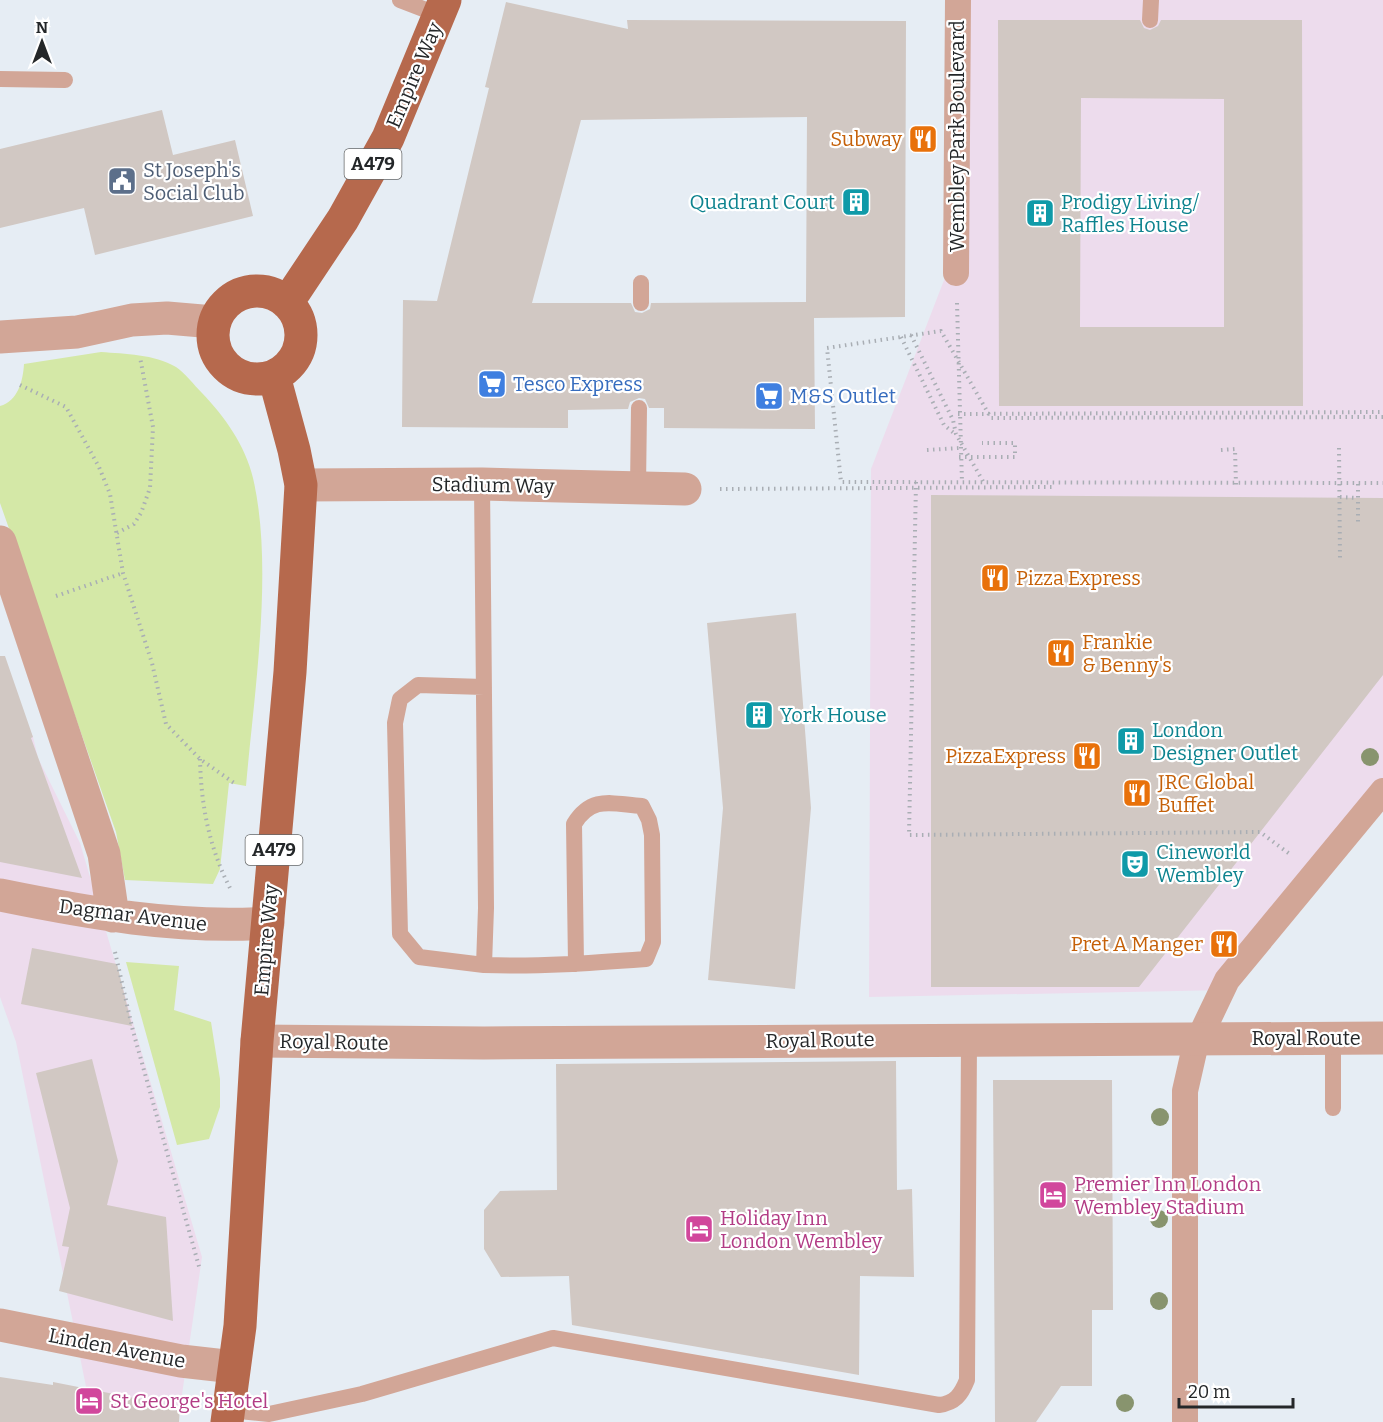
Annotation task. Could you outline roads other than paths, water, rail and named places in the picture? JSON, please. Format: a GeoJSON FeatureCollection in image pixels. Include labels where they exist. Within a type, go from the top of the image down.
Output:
{"type":"FeatureCollection","features":[{"type":"Feature","properties":{"kind":"main road","name":"Empire Way"},"geometry":{"type":"LineString","coordinates":[[287,303],[343,219],[388,138],[442,7]]}},
{"type":"Feature","properties":{"kind":"main road"},"geometry":{"type":"LineString","coordinates":[[265,292],[287,303],[301,329],[296,357],[274,376],[249,379],[227,368],[214,347],[214,322],[220,310],[240,294],[265,292]]}},
{"type":"Feature","properties":{"kind":"main road","name":"Empire Way"},"geometry":{"type":"LineString","coordinates":[[234,1367],[240,1326],[257,1041],[290,672],[301,485],[274,376]]}},
{"type":"Feature","properties":{"kind":"main road","name":"A479"},"geometry":{"type":"LineString","coordinates":[[228,1416],[234,1367]]}},
{"type":"Feature","properties":{"kind":"street","name":"Wembley Park Boulevard"},"geometry":{"type":"LineString","coordinates":[[956,273],[958,0]]}},
{"type":"Feature","properties":{"kind":"street"},"geometry":{"type":"LineString","coordinates":[[0,337],[77,333],[132,320],[167,318],[214,322]]}},
{"type":"Feature","properties":{"kind":"street","name":"Stadium Way"},"geometry":{"type":"LineString","coordinates":[[301,485],[482,484],[685,489]]}},
{"type":"Feature","properties":{"kind":"street"},"geometry":{"type":"LineString","coordinates":[[0,542],[24,608],[104,854],[113,916]]}},
{"type":"Feature","properties":{"kind":"street"},"geometry":{"type":"LineString","coordinates":[[1185,1422],[1185,1091],[1195,1047],[1227,980],[1383,791]]}},
{"type":"Feature","properties":{"kind":"street","name":"Dagmar Avenue"},"geometry":{"type":"LineString","coordinates":[[0,895],[113,916],[231,926],[268,923]]}},
{"type":"Feature","properties":{"kind":"street","name":"Royal Route"},"geometry":{"type":"LineString","coordinates":[[257,1041],[495,1043],[1383,1038]]}},
{"type":"Feature","properties":{"kind":"street","name":"Linden Avenue"},"geometry":{"type":"LineString","coordinates":[[0,1325],[180,1361],[234,1367]]}},
{"type":"Feature","properties":{"kind":"lane"},"geometry":{"type":"LineString","coordinates":[[400,0],[442,7]]}},
{"type":"Feature","properties":{"kind":"lane"},"geometry":{"type":"LineString","coordinates":[[1150,20],[1151,0]]}},
{"type":"Feature","properties":{"kind":"lane"},"geometry":{"type":"LineString","coordinates":[[0,79],[65,80]]}},
{"type":"Feature","properties":{"kind":"lane"},"geometry":{"type":"LineString","coordinates":[[641,284],[641,303]]}},
{"type":"Feature","properties":{"kind":"lane"},"geometry":{"type":"LineString","coordinates":[[638,488],[639,408]]}},
{"type":"Feature","properties":{"kind":"lane"},"geometry":{"type":"LineString","coordinates":[[482,484],[484,965]]}},
{"type":"Feature","properties":{"kind":"lane"},"geometry":{"type":"LineString","coordinates":[[484,687],[418,685],[400,699],[394,723],[400,934],[419,957],[484,965],[576,964],[646,959],[653,942],[651,835],[649,820],[642,806],[599,803],[583,809],[574,824],[576,964]]}},
{"type":"Feature","properties":{"kind":"lane"},"geometry":{"type":"LineString","coordinates":[[1333,1038],[1333,1108]]}},
{"type":"Feature","properties":{"kind":"lane"},"geometry":{"type":"LineString","coordinates":[[228,1416],[269,1414],[362,1394],[553,1338],[939,1405],[950,1403],[962,1393],[967,1380],[969,1039]]}},
{"type":"Feature","properties":{"kind":"place","name":"Subway"},"geometry":{"type":"Point","coordinates":[923,139]}},
{"type":"Feature","properties":{"kind":"place","name":"St Joseph's Social Club"},"geometry":{"type":"Point","coordinates":[122,181]}},
{"type":"Feature","properties":{"kind":"place","name":"Quadrant Court"},"geometry":{"type":"Point","coordinates":[856,202]}},
{"type":"Feature","properties":{"kind":"place","name":"Prodigy Living/ Raffles House"},"geometry":{"type":"Point","coordinates":[1040,213]}},
{"type":"Feature","properties":{"kind":"place","name":"Tesco Express"},"geometry":{"type":"Point","coordinates":[492,384]}},
{"type":"Feature","properties":{"kind":"place","name":"M&S Outlet"},"geometry":{"type":"Point","coordinates":[769,396]}},
{"type":"Feature","properties":{"kind":"place","name":"Pizza Express"},"geometry":{"type":"Point","coordinates":[995,578]}},
{"type":"Feature","properties":{"kind":"place","name":"Frankie & Benny's"},"geometry":{"type":"Point","coordinates":[1061,653]}},
{"type":"Feature","properties":{"kind":"place","name":"York House"},"geometry":{"type":"Point","coordinates":[759,715]}},
{"type":"Feature","properties":{"kind":"place","name":"London Designer Outlet"},"geometry":{"type":"Point","coordinates":[1131,741]}},
{"type":"Feature","properties":{"kind":"place","name":"PizzaExpress"},"geometry":{"type":"Point","coordinates":[1087,756]}},
{"type":"Feature","properties":{"kind":"place","name":"JRC Global Buffet"},"geometry":{"type":"Point","coordinates":[1137,793]}},
{"type":"Feature","properties":{"kind":"place","name":"Cineworld Wembley"},"geometry":{"type":"Point","coordinates":[1135,864]}},
{"type":"Feature","properties":{"kind":"place","name":"Pret A Manger"},"geometry":{"type":"Point","coordinates":[1224,944]}},
{"type":"Feature","properties":{"kind":"place","name":"Premier Inn London Wembley Stadium"},"geometry":{"type":"Point","coordinates":[1053,1195]}},
{"type":"Feature","properties":{"kind":"place","name":"Holiday Inn London Wembley"},"geometry":{"type":"Point","coordinates":[699,1229]}},
{"type":"Feature","properties":{"kind":"place","name":"St George's Hotel"},"geometry":{"type":"Point","coordinates":[89,1401]}}]}
